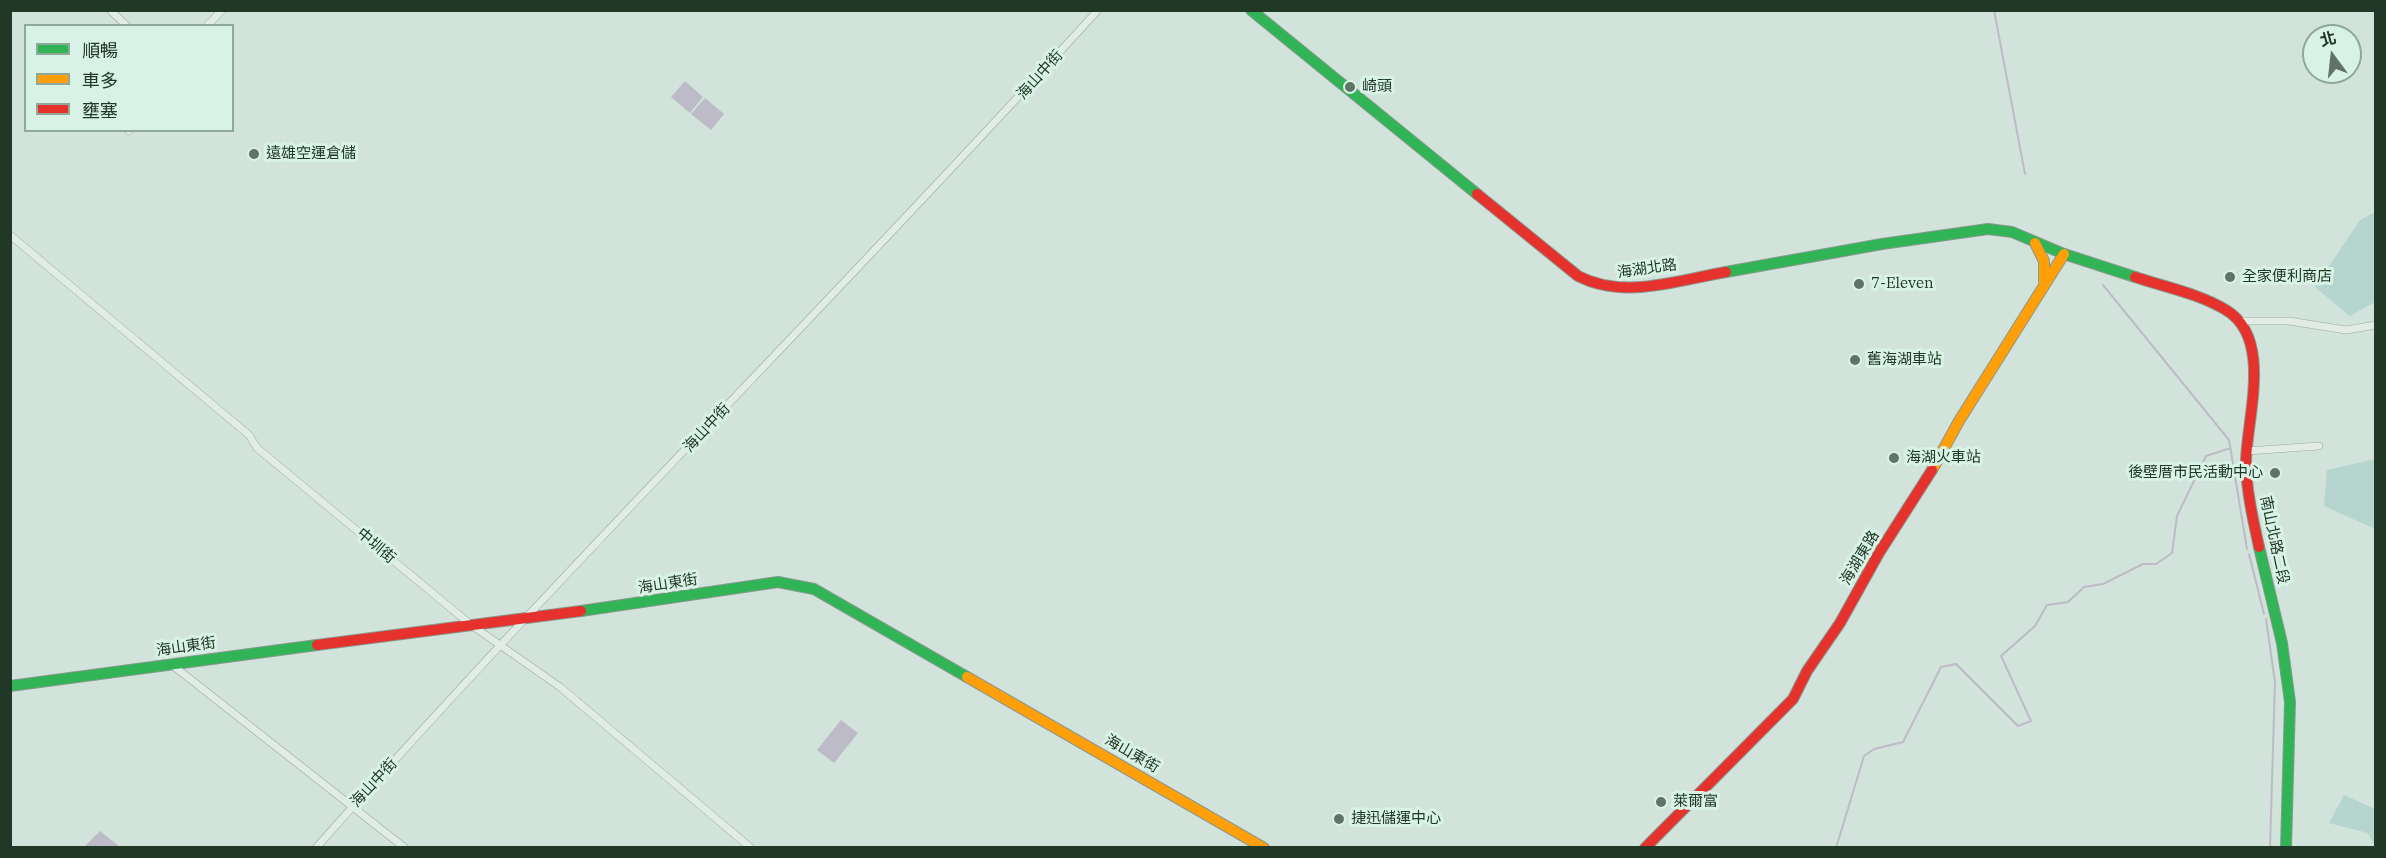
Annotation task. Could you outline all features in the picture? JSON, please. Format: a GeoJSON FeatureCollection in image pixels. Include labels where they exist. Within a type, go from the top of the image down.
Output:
{"type":"FeatureCollection","features":[{"type":"Feature","properties":{"kind":"street"},"geometry":{"type":"LineString","coordinates":[[110,10],[125,24]]}},
{"type":"Feature","properties":{"kind":"street"},"geometry":{"type":"LineString","coordinates":[[209,24],[222,10]]}},
{"type":"Feature","properties":{"kind":"street","name":"海山中街"},"geometry":{"type":"LineString","coordinates":[[316,848],[528,616],[996,123],[1098,10]]}},
{"type":"Feature","properties":{"kind":"street","name":"海湖北路"},"geometry":{"type":"LineString","coordinates":[[1251,10],[1578,276],[1594,285],[1615,290],[1651,285],[1882,244],[1988,229],[2012,232],[2064,254]]}},
{"type":"Feature","properties":{"kind":"street","name":"中圳街"},"geometry":{"type":"LineString","coordinates":[[10,235],[249,435],[257,448],[470,624],[560,687],[751,848]]}},
{"type":"Feature","properties":{"kind":"street"},"geometry":{"type":"LineString","coordinates":[[2034,241],[2042,252],[2045,263],[2043,284]]}},
{"type":"Feature","properties":{"kind":"street"},"geometry":{"type":"LineString","coordinates":[[2064,254],[2196,297],[2227,310],[2240,321],[2289,321],[2346,330],[2376,325]]}},
{"type":"Feature","properties":{"kind":"street","name":"海湖東路"},"geometry":{"type":"LineString","coordinates":[[1645,848],[1793,699],[2043,284],[2064,254]]}},
{"type":"Feature","properties":{"kind":"street","name":"南山北路二段"},"geometry":{"type":"LineString","coordinates":[[2240,321],[2248,333],[2255,370],[2246,462],[2253,521],[2278,625],[2290,702],[2286,848]]}},
{"type":"Feature","properties":{"kind":"street"},"geometry":{"type":"LineString","coordinates":[[2247,451],[2319,446]]}},
{"type":"Feature","properties":{"kind":"street","name":"海山東街"},"geometry":{"type":"LineString","coordinates":[[10,686],[528,616],[630,606],[778,582],[814,589],[1264,848]]}},
{"type":"Feature","properties":{"kind":"street"},"geometry":{"type":"LineString","coordinates":[[171,664],[351,808],[405,848]]}},
{"type":"Feature","properties":{"kind":"shaded area"},"geometry":{"type":"Polygon","coordinates":[[[685,81],[703,97],[690,113],[671,97],[685,81]]]}},
{"type":"Feature","properties":{"kind":"shaded area"},"geometry":{"type":"Polygon","coordinates":[[[705,98],[724,114],[711,130],[691,114],[705,98]]]}},
{"type":"Feature","properties":{"kind":"shaded area"},"geometry":{"type":"Polygon","coordinates":[[[2375,212],[2375,302],[2350,316],[2315,287],[2360,220],[2375,212]]]}},
{"type":"Feature","properties":{"kind":"shaded area"},"geometry":{"type":"Polygon","coordinates":[[[2376,459],[2375,529],[2324,506],[2327,470],[2376,459]]]}},
{"type":"Feature","properties":{"kind":"shaded area"},"geometry":{"type":"Polygon","coordinates":[[[841,720],[858,733],[834,763],[817,750],[841,720]]]}},
{"type":"Feature","properties":{"kind":"shaded area"},"geometry":{"type":"Polygon","coordinates":[[[2344,795],[2375,809],[2375,846],[2368,833],[2329,823],[2344,795]]]}},
{"type":"Feature","properties":{"kind":"shaded area"},"geometry":{"type":"Polygon","coordinates":[[[100,831],[120,847],[84,847],[100,831]]]}},
{"type":"Feature","properties":{"kind":"waterway"},"geometry":{"type":"LineString","coordinates":[[1994,10],[2025,174]]}},
{"type":"Feature","properties":{"kind":"waterway"},"geometry":{"type":"LineString","coordinates":[[2103,285],[2229,440],[2247,549]]}},
{"type":"Feature","properties":{"kind":"waterway"},"geometry":{"type":"LineString","coordinates":[[1836,848],[1864,756],[1874,749],[1903,742],[1941,667],[1956,664],[2018,726],[2031,721],[2001,656],[2035,626],[2047,605],[2068,602],[2084,587],[2103,584],[2143,564],[2156,564],[2172,553],[2177,516],[2206,456],[2231,448]]}},
{"type":"Feature","properties":{"kind":"waterway"},"geometry":{"type":"LineString","coordinates":[[2249,554],[2264,614]]}},
{"type":"Feature","properties":{"kind":"waterway"},"geometry":{"type":"LineString","coordinates":[[2266,619],[2275,682],[2270,848]]}},
{"type":"Feature","properties":{"kind":"traffic: fast"},"geometry":{"type":"LineString","coordinates":[[1251,10],[1477,194]]}},
{"type":"Feature","properties":{"kind":"traffic: fast"},"geometry":{"type":"LineString","coordinates":[[1726,272],[1882,244],[1988,229],[2012,232],[2064,254],[2135,277]]}},
{"type":"Feature","properties":{"kind":"traffic: fast"},"geometry":{"type":"LineString","coordinates":[[2259,547],[2282,643],[2290,702],[2286,848]]}},
{"type":"Feature","properties":{"kind":"traffic: fast"},"geometry":{"type":"LineString","coordinates":[[581,611],[778,582],[814,589],[967,677]]}},
{"type":"Feature","properties":{"kind":"traffic: fast"},"geometry":{"type":"LineString","coordinates":[[10,686],[317,645]]}},
{"type":"Feature","properties":{"kind":"traffic: slow"},"geometry":{"type":"LineString","coordinates":[[2035,243],[2044,261],[2044,281]]}},
{"type":"Feature","properties":{"kind":"traffic: slow"},"geometry":{"type":"LineString","coordinates":[[1932,470],[1959,421],[2064,254]]}},
{"type":"Feature","properties":{"kind":"traffic: slow"},"geometry":{"type":"LineString","coordinates":[[967,677],[1264,848]]}},
{"type":"Feature","properties":{"kind":"traffic: jam"},"geometry":{"type":"LineString","coordinates":[[1477,194],[1578,276],[1596,283],[1614,287],[1651,286],[1726,272]]}},
{"type":"Feature","properties":{"kind":"traffic: jam"},"geometry":{"type":"LineString","coordinates":[[2135,277],[2216,304],[2240,323],[2249,339],[2254,379],[2246,472],[2259,547]]}},
{"type":"Feature","properties":{"kind":"traffic: jam"},"geometry":{"type":"LineString","coordinates":[[1645,848],[1793,699],[1807,671],[1840,623],[1879,553],[1932,470]]}},
{"type":"Feature","properties":{"kind":"traffic: jam"},"geometry":{"type":"LineString","coordinates":[[317,645],[581,611]]}},
{"type":"Feature","properties":{"kind":"place","name":"崎頭"},"geometry":{"type":"Point","coordinates":[1350,87]}},
{"type":"Feature","properties":{"kind":"place","name":"遠雄空運倉儲"},"geometry":{"type":"Point","coordinates":[254,154]}},
{"type":"Feature","properties":{"kind":"place","name":"全家便利商店"},"geometry":{"type":"Point","coordinates":[2230,277]}},
{"type":"Feature","properties":{"kind":"place","name":"7-Eleven"},"geometry":{"type":"Point","coordinates":[1859,284]}},
{"type":"Feature","properties":{"kind":"place","name":"舊海湖車站"},"geometry":{"type":"Point","coordinates":[1855,360]}},
{"type":"Feature","properties":{"kind":"place","name":"海湖火車站"},"geometry":{"type":"Point","coordinates":[1894,458]}},
{"type":"Feature","properties":{"kind":"place","name":"後壁厝市民活動中心"},"geometry":{"type":"Point","coordinates":[2275,473]}},
{"type":"Feature","properties":{"kind":"place","name":"萊爾富"},"geometry":{"type":"Point","coordinates":[1661,802]}},
{"type":"Feature","properties":{"kind":"place","name":"捷迅儲運中心"},"geometry":{"type":"Point","coordinates":[1339,819]}}]}
